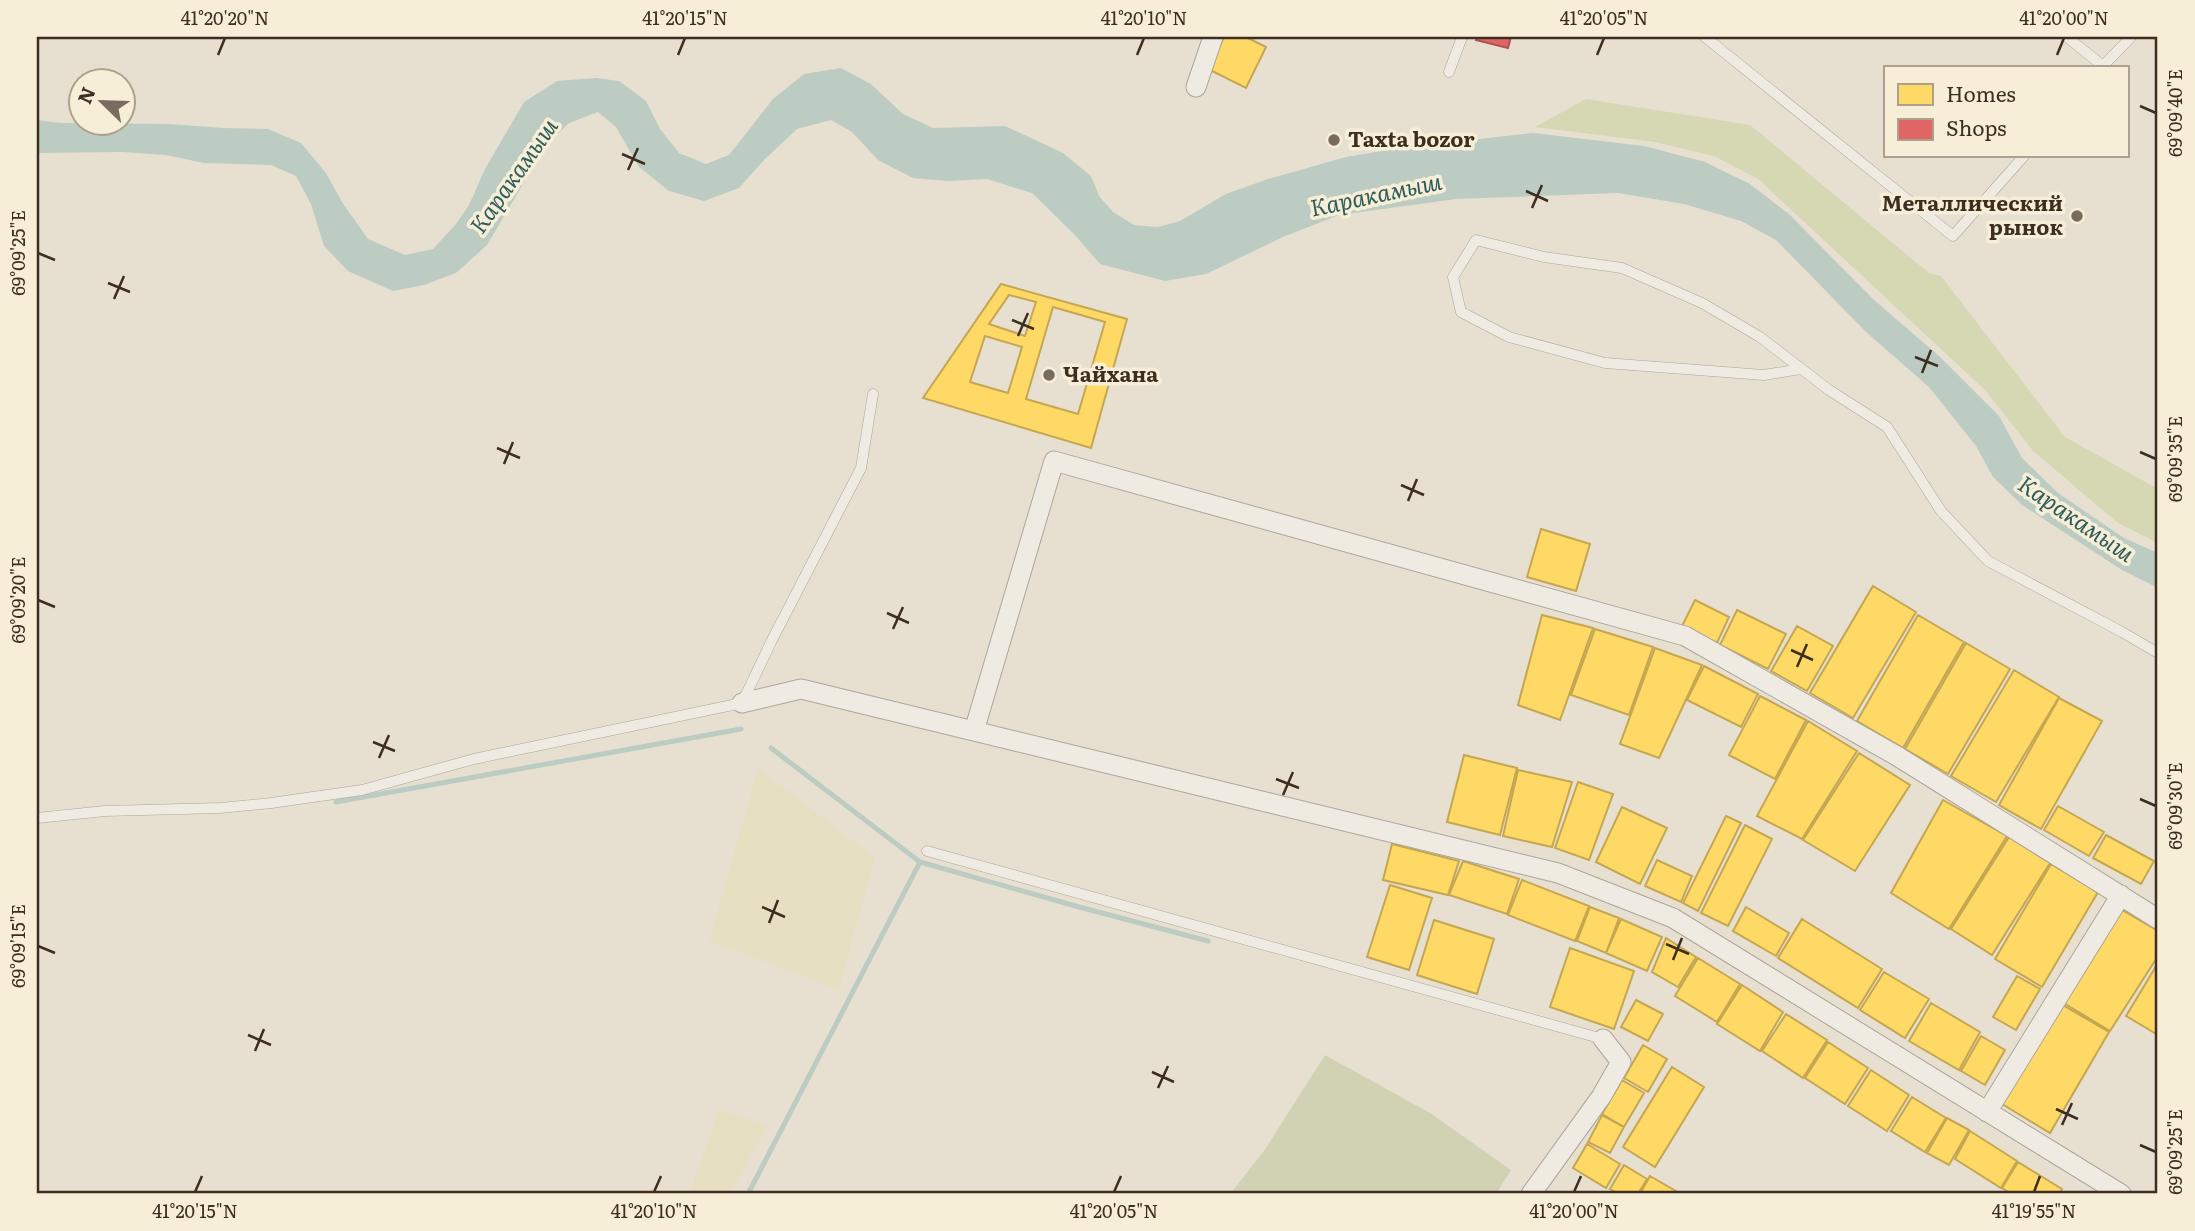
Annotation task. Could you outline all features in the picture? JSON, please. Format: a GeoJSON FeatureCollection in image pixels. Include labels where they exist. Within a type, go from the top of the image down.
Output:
{"type":"FeatureCollection","features":[{"type":"Feature","properties":{"kind":"street"},"geometry":{"type":"LineString","coordinates":[[1196,87],[1213,37]]}},
{"type":"Feature","properties":{"kind":"street"},"geometry":{"type":"LineString","coordinates":[[974,731],[1054,461],[1685,635],[1897,756],[2158,919]]}},
{"type":"Feature","properties":{"kind":"street"},"geometry":{"type":"LineString","coordinates":[[741,704],[801,689],[1558,873],[1674,918],[2121,1194]]}},
{"type":"Feature","properties":{"kind":"street"},"geometry":{"type":"LineString","coordinates":[[1987,1112],[2121,895]]}},
{"type":"Feature","properties":{"kind":"street"},"geometry":{"type":"LineString","coordinates":[[1541,1191],[1621,1062],[1603,1039]]}},
{"type":"Feature","properties":{"kind":"lane"},"geometry":{"type":"LineString","coordinates":[[1449,72],[1462,37]]}},
{"type":"Feature","properties":{"kind":"lane"},"geometry":{"type":"LineString","coordinates":[[1705,37],[1953,236],[2022,158]]}},
{"type":"Feature","properties":{"kind":"lane"},"geometry":{"type":"LineString","coordinates":[[2067,37],[2101,66]]}},
{"type":"Feature","properties":{"kind":"lane"},"geometry":{"type":"LineString","coordinates":[[2103,66],[2131,37]]}},
{"type":"Feature","properties":{"kind":"lane"},"geometry":{"type":"LineString","coordinates":[[1801,369],[1764,374],[1605,363],[1509,337],[1461,312],[1453,277],[1476,240],[1544,257],[1622,268],[1702,303],[1760,337],[1829,390],[1886,426],[1941,511],[1987,561],[2158,653]]}},
{"type":"Feature","properties":{"kind":"lane"},"geometry":{"type":"LineString","coordinates":[[37,818],[105,811],[220,808],[362,790],[474,759],[741,704],[861,468],[873,394]]}},
{"type":"Feature","properties":{"kind":"lane"},"geometry":{"type":"LineString","coordinates":[[927,851],[1603,1039]]}},
{"type":"Feature","properties":{"kind":"shaded area"},"geometry":{"type":"Polygon","coordinates":[[[758,768],[875,858],[839,990],[709,941],[758,768]]]}},
{"type":"Feature","properties":{"kind":"shaded area"},"geometry":{"type":"Polygon","coordinates":[[[719,1110],[768,1125],[730,1194],[689,1194],[719,1110]]]}},
{"type":"Feature","properties":{"kind":"green space"},"geometry":{"type":"Polygon","coordinates":[[[1586,99],[1750,125],[1929,273],[1941,276],[2065,437],[2158,489],[2158,543],[2118,523],[2033,451],[1986,391],[1758,179],[1714,156],[1655,142],[1535,127],[1586,99]]]}},
{"type":"Feature","properties":{"kind":"green space"},"geometry":{"type":"Polygon","coordinates":[[[1325,1055],[1430,1113],[1511,1170],[1496,1194],[1230,1194],[1264,1151],[1325,1055]]]}},
{"type":"Feature","properties":{"kind":"water","name":"Каракамыш"},"geometry":{"type":"Polygon","coordinates":[[[841,68],[871,84],[903,114],[933,128],[1005,126],[1063,153],[1091,176],[1099,196],[1113,212],[1134,225],[1158,227],[1180,221],[1226,194],[1346,157],[1533,133],[1644,146],[1705,162],[1750,184],[1790,215],[1873,299],[1939,356],[1999,416],[2022,458],[2058,493],[2124,538],[2158,553],[2158,588],[2122,570],[2022,505],[1993,477],[1976,446],[1929,387],[1867,333],[1776,240],[1741,221],[1684,204],[1618,193],[1456,199],[1339,215],[1283,237],[1206,274],[1165,281],[1100,264],[1032,193],[987,179],[948,181],[913,178],[878,160],[852,132],[831,120],[797,129],[739,188],[704,201],[669,191],[639,167],[616,127],[598,112],[569,123],[546,145],[487,245],[456,273],[424,285],[393,291],[348,271],[324,246],[311,204],[296,176],[271,165],[204,163],[166,155],[122,152],[37,153],[37,120],[66,123],[66,136],[136,136],[136,124],[268,129],[301,143],[326,173],[368,239],[405,255],[433,249],[456,224],[469,205],[485,169],[524,102],[557,81],[596,78],[619,81],[646,101],[660,129],[679,153],[706,164],[729,155],[773,99],[804,74],[841,68]]]}},
{"type":"Feature","properties":{"kind":"building: Homes"},"geometry":{"type":"Polygon","coordinates":[[[1224,37],[1246,37],[1266,47],[1246,88],[1208,69],[1224,37]]]}},
{"type":"Feature","properties":{"kind":"building: Homes"},"geometry":{"type":"Polygon","coordinates":[[[1001,284],[1127,319],[1091,448],[923,398],[1001,284]],[[1009,295],[989,324],[1025,336],[1036,302],[1009,295]],[[1053,307],[1026,399],[1078,414],[1105,322],[1053,307]],[[985,336],[970,382],[1008,393],[1022,347],[985,336]]]}},
{"type":"Feature","properties":{"kind":"building: Homes"},"geometry":{"type":"Polygon","coordinates":[[[1541,529],[1590,544],[1576,591],[1527,577],[1541,529]]]}},
{"type":"Feature","properties":{"kind":"building: Homes"},"geometry":{"type":"Polygon","coordinates":[[[1873,586],[1916,612],[1853,718],[1810,693],[1873,586]]]}},
{"type":"Feature","properties":{"kind":"building: Homes"},"geometry":{"type":"Polygon","coordinates":[[[1695,600],[1729,617],[1717,643],[1682,626],[1695,600]]]}},
{"type":"Feature","properties":{"kind":"building: Homes"},"geometry":{"type":"Polygon","coordinates":[[[1737,610],[1786,634],[1768,669],[1720,645],[1737,610]]]}},
{"type":"Feature","properties":{"kind":"building: Homes"},"geometry":{"type":"Polygon","coordinates":[[[1542,615],[1593,628],[1560,720],[1518,705],[1542,615]]]}},
{"type":"Feature","properties":{"kind":"building: Homes"},"geometry":{"type":"Polygon","coordinates":[[[1918,615],[1964,642],[1903,748],[1857,721],[1918,615]]]}},
{"type":"Feature","properties":{"kind":"building: Homes"},"geometry":{"type":"Polygon","coordinates":[[[1797,626],[1833,646],[1807,691],[1771,671],[1797,626]]]}},
{"type":"Feature","properties":{"kind":"building: Homes"},"geometry":{"type":"Polygon","coordinates":[[[1595,629],[1653,647],[1629,715],[1571,695],[1595,629]]]}},
{"type":"Feature","properties":{"kind":"building: Homes"},"geometry":{"type":"Polygon","coordinates":[[[1966,643],[2010,669],[1948,774],[1905,749],[1966,643]]]}},
{"type":"Feature","properties":{"kind":"building: Homes"},"geometry":{"type":"Polygon","coordinates":[[[1655,648],[1702,665],[1659,758],[1620,744],[1655,648]]]}},
{"type":"Feature","properties":{"kind":"building: Homes"},"geometry":{"type":"Polygon","coordinates":[[[1704,666],[1758,694],[1741,727],[1687,700],[1704,666]]]}},
{"type":"Feature","properties":{"kind":"building: Homes"},"geometry":{"type":"Polygon","coordinates":[[[2014,670],[2059,697],[1996,802],[1951,776],[2014,670]]]}},
{"type":"Feature","properties":{"kind":"building: Homes"},"geometry":{"type":"Polygon","coordinates":[[[1760,696],[1806,720],[1775,779],[1729,755],[1760,696]]]}},
{"type":"Feature","properties":{"kind":"building: Homes"},"geometry":{"type":"Polygon","coordinates":[[[2059,698],[2102,721],[2041,829],[1999,805],[2059,698]]]}},
{"type":"Feature","properties":{"kind":"building: Homes"},"geometry":{"type":"Polygon","coordinates":[[[1808,721],[1857,751],[1802,839],[1757,816],[1808,721]]]}},
{"type":"Feature","properties":{"kind":"building: Homes"},"geometry":{"type":"Polygon","coordinates":[[[1859,753],[1910,785],[1855,871],[1803,840],[1859,753]]]}},
{"type":"Feature","properties":{"kind":"building: Homes"},"geometry":{"type":"Polygon","coordinates":[[[1464,755],[1517,768],[1500,835],[1447,822],[1464,755]]]}},
{"type":"Feature","properties":{"kind":"building: Homes"},"geometry":{"type":"Polygon","coordinates":[[[1518,770],[1572,782],[1552,847],[1503,836],[1518,770]]]}},
{"type":"Feature","properties":{"kind":"building: Homes"},"geometry":{"type":"Polygon","coordinates":[[[1578,782],[1613,794],[1589,860],[1555,848],[1578,782]]]}},
{"type":"Feature","properties":{"kind":"building: Homes"},"geometry":{"type":"Polygon","coordinates":[[[1943,800],[2007,836],[1949,929],[1891,893],[1943,800]]]}},
{"type":"Feature","properties":{"kind":"building: Homes"},"geometry":{"type":"Polygon","coordinates":[[[2058,806],[2104,832],[2089,856],[2044,830],[2058,806]]]}},
{"type":"Feature","properties":{"kind":"building: Homes"},"geometry":{"type":"Polygon","coordinates":[[[1622,807],[1667,828],[1640,884],[1596,862],[1622,807]]]}},
{"type":"Feature","properties":{"kind":"building: Homes"},"geometry":{"type":"Polygon","coordinates":[[[1726,816],[1741,823],[1698,911],[1683,903],[1726,816]]]}},
{"type":"Feature","properties":{"kind":"building: Homes"},"geometry":{"type":"Polygon","coordinates":[[[1745,825],[1772,839],[1728,926],[1701,913],[1745,825]]]}},
{"type":"Feature","properties":{"kind":"building: Homes"},"geometry":{"type":"Polygon","coordinates":[[[2106,835],[2154,861],[2141,884],[2093,858],[2106,835]]]}},
{"type":"Feature","properties":{"kind":"building: Homes"},"geometry":{"type":"Polygon","coordinates":[[[2009,837],[2050,863],[1992,955],[1951,929],[2009,837]]]}},
{"type":"Feature","properties":{"kind":"building: Homes"},"geometry":{"type":"Polygon","coordinates":[[[1392,844],[1459,861],[1448,895],[1383,880],[1392,844]]]}},
{"type":"Feature","properties":{"kind":"building: Homes"},"geometry":{"type":"Polygon","coordinates":[[[1657,860],[1692,876],[1681,902],[1645,886],[1657,860]]]}},
{"type":"Feature","properties":{"kind":"building: Homes"},"geometry":{"type":"Polygon","coordinates":[[[1463,861],[1519,879],[1507,914],[1449,895],[1463,861]]]}},
{"type":"Feature","properties":{"kind":"building: Homes"},"geometry":{"type":"Polygon","coordinates":[[[2051,864],[2098,892],[2042,987],[1995,959],[2051,864]]]}},
{"type":"Feature","properties":{"kind":"building: Homes"},"geometry":{"type":"Polygon","coordinates":[[[1522,880],[1589,906],[1575,941],[1508,915],[1522,880]]]}},
{"type":"Feature","properties":{"kind":"building: Homes"},"geometry":{"type":"Polygon","coordinates":[[[1390,885],[1432,898],[1409,970],[1367,957],[1390,885]]]}},
{"type":"Feature","properties":{"kind":"building: Homes"},"geometry":{"type":"Polygon","coordinates":[[[1590,907],[1619,918],[1606,953],[1577,941],[1590,907]]]}},
{"type":"Feature","properties":{"kind":"building: Homes"},"geometry":{"type":"Polygon","coordinates":[[[1746,907],[1789,933],[1776,956],[1733,931],[1746,907]]]}},
{"type":"Feature","properties":{"kind":"building: Homes"},"geometry":{"type":"Polygon","coordinates":[[[2122,910],[2158,931],[2158,956],[2110,1031],[2062,1002],[2122,910]]]}},
{"type":"Feature","properties":{"kind":"building: Homes"},"geometry":{"type":"Polygon","coordinates":[[[1621,919],[1662,937],[1647,971],[1606,953],[1621,919]]]}},
{"type":"Feature","properties":{"kind":"building: Homes"},"geometry":{"type":"Polygon","coordinates":[[[1802,919],[1882,969],[1858,1008],[1778,958],[1802,919]]]}},
{"type":"Feature","properties":{"kind":"building: Homes"},"geometry":{"type":"Polygon","coordinates":[[[1434,920],[1494,939],[1477,994],[1417,975],[1434,920]]]}},
{"type":"Feature","properties":{"kind":"building: Homes"},"geometry":{"type":"Polygon","coordinates":[[[1666,938],[1696,957],[1678,987],[1652,972],[1666,938]]]}},
{"type":"Feature","properties":{"kind":"building: Homes"},"geometry":{"type":"Polygon","coordinates":[[[1570,948],[1634,971],[1614,1029],[1550,1007],[1570,948]]]}},
{"type":"Feature","properties":{"kind":"building: Homes"},"geometry":{"type":"Polygon","coordinates":[[[1698,958],[1740,984],[1717,1022],[1675,996],[1698,958]]]}},
{"type":"Feature","properties":{"kind":"building: Homes"},"geometry":{"type":"Polygon","coordinates":[[[2158,963],[2158,1035],[2126,1016],[2158,963]]]}},
{"type":"Feature","properties":{"kind":"building: Homes"},"geometry":{"type":"Polygon","coordinates":[[[1884,972],[1929,999],[1905,1038],[1860,1010],[1884,972]]]}},
{"type":"Feature","properties":{"kind":"building: Homes"},"geometry":{"type":"Polygon","coordinates":[[[2017,976],[2040,989],[2016,1030],[1993,1017],[2017,976]]]}},
{"type":"Feature","properties":{"kind":"building: Homes"},"geometry":{"type":"Polygon","coordinates":[[[1742,985],[1783,1012],[1760,1051],[1717,1024],[1742,985]]]}},
{"type":"Feature","properties":{"kind":"building: Homes"},"geometry":{"type":"Polygon","coordinates":[[[1636,1000],[1663,1014],[1648,1041],[1621,1027],[1636,1000]]]}},
{"type":"Feature","properties":{"kind":"building: Homes"},"geometry":{"type":"Polygon","coordinates":[[[1931,1003],[1980,1032],[1959,1070],[1909,1041],[1931,1003]]]}},
{"type":"Feature","properties":{"kind":"building: Homes"},"geometry":{"type":"Polygon","coordinates":[[[2061,1004],[2109,1032],[2050,1133],[2002,1104],[2061,1004]]]}},
{"type":"Feature","properties":{"kind":"building: Homes"},"geometry":{"type":"Polygon","coordinates":[[[1786,1014],[1827,1040],[1803,1078],[1762,1051],[1786,1014]]]}},
{"type":"Feature","properties":{"kind":"building: Homes"},"geometry":{"type":"Polygon","coordinates":[[[1981,1036],[2005,1050],[1985,1085],[1961,1071],[1981,1036]]]}},
{"type":"Feature","properties":{"kind":"building: Homes"},"geometry":{"type":"Polygon","coordinates":[[[1828,1042],[1868,1068],[1845,1104],[1805,1078],[1828,1042]]]}},
{"type":"Feature","properties":{"kind":"building: Homes"},"geometry":{"type":"Polygon","coordinates":[[[1643,1045],[1667,1059],[1648,1092],[1624,1078],[1643,1045]]]}},
{"type":"Feature","properties":{"kind":"building: Homes"},"geometry":{"type":"Polygon","coordinates":[[[1672,1067],[1704,1087],[1655,1167],[1623,1147],[1672,1067]]]}},
{"type":"Feature","properties":{"kind":"building: Homes"},"geometry":{"type":"Polygon","coordinates":[[[1871,1070],[1909,1095],[1887,1131],[1848,1106],[1871,1070]]]}},
{"type":"Feature","properties":{"kind":"building: Homes"},"geometry":{"type":"Polygon","coordinates":[[[1622,1080],[1644,1093],[1624,1127],[1602,1114],[1622,1080]]]}},
{"type":"Feature","properties":{"kind":"building: Homes"},"geometry":{"type":"Polygon","coordinates":[[[1912,1097],[1946,1118],[1925,1152],[1891,1131],[1912,1097]]]}},
{"type":"Feature","properties":{"kind":"building: Homes"},"geometry":{"type":"Polygon","coordinates":[[[1602,1115],[1624,1127],[1610,1153],[1588,1142],[1602,1115]]]}},
{"type":"Feature","properties":{"kind":"building: Homes"},"geometry":{"type":"Polygon","coordinates":[[[1947,1118],[1969,1130],[1949,1165],[1927,1153],[1947,1118]]]}},
{"type":"Feature","properties":{"kind":"building: Homes"},"geometry":{"type":"Polygon","coordinates":[[[1970,1131],[2017,1161],[2001,1188],[1955,1159],[1970,1131]]]}},
{"type":"Feature","properties":{"kind":"building: Homes"},"geometry":{"type":"Polygon","coordinates":[[[1587,1144],[1620,1164],[1606,1188],[1573,1168],[1587,1144]]]}},
{"type":"Feature","properties":{"kind":"building: Homes"},"geometry":{"type":"Polygon","coordinates":[[[2018,1162],[2062,1189],[2059,1194],[2012,1194],[2002,1188],[2018,1162]]]}},
{"type":"Feature","properties":{"kind":"building: Homes"},"geometry":{"type":"Polygon","coordinates":[[[1624,1165],[1647,1179],[1638,1194],[1619,1194],[1610,1189],[1624,1165]]]}},
{"type":"Feature","properties":{"kind":"building: Homes"},"geometry":{"type":"Polygon","coordinates":[[[1650,1176],[1681,1194],[1640,1194],[1650,1176]]]}},
{"type":"Feature","properties":{"kind":"building: Shops"},"geometry":{"type":"Polygon","coordinates":[[[1477,37],[1511,37],[1508,48],[1476,40],[1477,37]]]}},
{"type":"Feature","properties":{"kind":"waterway"},"geometry":{"type":"LineString","coordinates":[[336,802],[741,729]]}},
{"type":"Feature","properties":{"kind":"waterway"},"geometry":{"type":"LineString","coordinates":[[771,748],[920,862],[1208,941]]}},
{"type":"Feature","properties":{"kind":"waterway"},"geometry":{"type":"LineString","coordinates":[[748,1194],[920,862]]}},
{"type":"Feature","properties":{"kind":"place","name":"Taxta bozor"},"geometry":{"type":"Point","coordinates":[1334,140]}},
{"type":"Feature","properties":{"kind":"place","name":"Металлический рынок"},"geometry":{"type":"Point","coordinates":[2077,216]}},
{"type":"Feature","properties":{"kind":"place","name":"Чайхана"},"geometry":{"type":"Point","coordinates":[1049,375]}}]}
